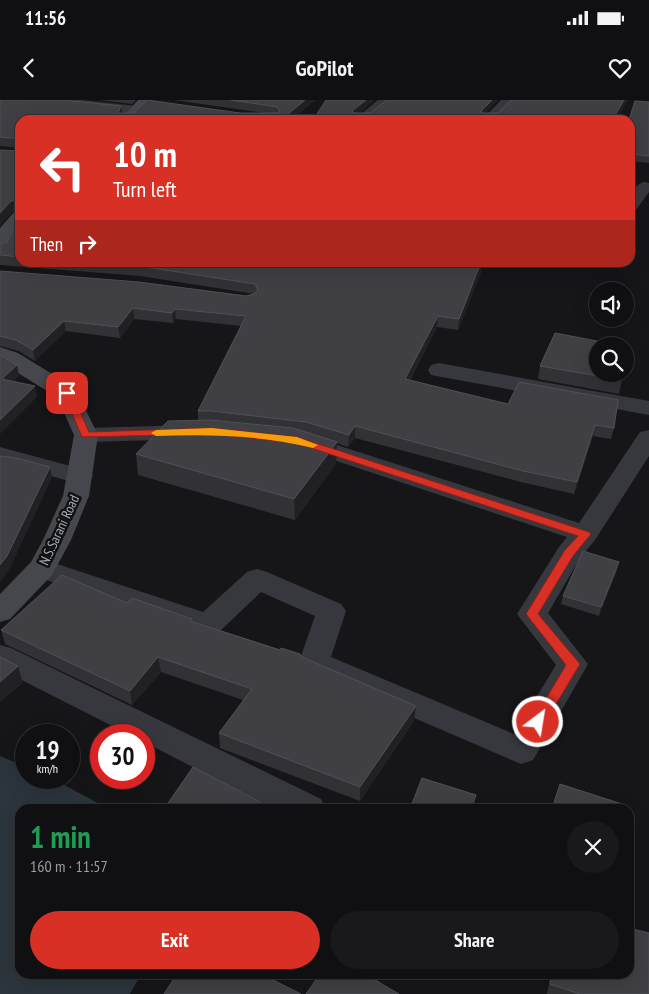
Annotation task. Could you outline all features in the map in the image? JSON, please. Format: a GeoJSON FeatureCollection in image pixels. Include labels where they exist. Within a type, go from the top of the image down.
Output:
{"type":"FeatureCollection","features":[{"type":"Feature","properties":{"kind":"street"},"geometry":{"type":"LineString","coordinates":[[38,100],[139,108],[165,104]]}},
{"type":"Feature","properties":{"kind":"street"},"geometry":{"type":"LineString","coordinates":[[368,115],[387,100]]}},
{"type":"Feature","properties":{"kind":"street"},"geometry":{"type":"LineString","coordinates":[[494,115],[509,100]]}},
{"type":"Feature","properties":{"kind":"street"},"geometry":{"type":"LineString","coordinates":[[0,247],[7,231],[15,222]]}},
{"type":"Feature","properties":{"kind":"street"},"geometry":{"type":"LineString","coordinates":[[0,354],[10,358],[67,393],[86,435],[212,431]]}},
{"type":"Feature","properties":{"kind":"street"},"geometry":{"type":"LineString","coordinates":[[439,370],[649,408]]}},
{"type":"Feature","properties":{"kind":"street","name":"N.S.Sarani Road"},"geometry":{"type":"LineString","coordinates":[[0,612],[42,568],[76,496],[86,435]]}},
{"type":"Feature","properties":{"kind":"street"},"geometry":{"type":"LineString","coordinates":[[42,568],[208,625],[258,579],[330,611],[314,662],[521,752],[573,664],[532,614],[569,553],[585,534],[649,437]]}},
{"type":"Feature","properties":{"kind":"street"},"geometry":{"type":"LineString","coordinates":[[278,438],[297,440],[585,534]]}},
{"type":"Feature","properties":{"kind":"street"},"geometry":{"type":"LineString","coordinates":[[0,454],[80,476]]}},
{"type":"Feature","properties":{"kind":"street"},"geometry":{"type":"LineString","coordinates":[[0,656],[299,804]]}},
{"type":"Feature","properties":{"kind":"shaded area"},"geometry":{"type":"Polygon","coordinates":[[[0,756],[15,762],[15,789],[72,789],[100,804],[15,804],[15,979],[138,979],[130,994],[0,994],[0,756]]]}},
{"type":"Feature","properties":{"kind":"building"},"geometry":{"type":"Polygon","coordinates":[[[0,100],[62,100],[121,106],[118,113],[134,113],[147,100],[240,113],[278,113],[280,112],[277,107],[231,100],[305,100],[287,115],[15,115],[15,138],[0,137],[0,100]]]}},
{"type":"Feature","properties":{"kind":"building"},"geometry":{"type":"Polygon","coordinates":[[[326,100],[366,100],[352,111],[354,113],[370,113],[387,100],[492,100],[481,111],[483,113],[498,113],[511,100],[624,100],[615,115],[316,115],[326,100]]]}},
{"type":"Feature","properties":{"kind":"building"},"geometry":{"type":"Polygon","coordinates":[[[635,101],[649,102],[649,156],[635,155],[635,115],[631,115],[635,101]]]}},
{"type":"Feature","properties":{"kind":"building"},"geometry":{"type":"Polygon","coordinates":[[[0,150],[15,151],[15,200],[11,201],[0,213],[0,150]]]}},
{"type":"Feature","properties":{"kind":"building"},"geometry":{"type":"Polygon","coordinates":[[[15,227],[15,256],[0,255],[0,244],[7,242],[15,227]]]}},
{"type":"Feature","properties":{"kind":"building"},"geometry":{"type":"Polygon","coordinates":[[[145,267],[479,267],[459,319],[438,316],[405,379],[508,404],[519,382],[618,400],[614,428],[595,425],[577,482],[523,471],[355,426],[349,435],[306,422],[198,411],[246,316],[175,309],[172,313],[133,308],[118,327],[64,321],[33,350],[16,340],[0,336],[0,271],[139,282],[246,296],[254,294],[258,290],[255,284],[145,267]]]}},
{"type":"Feature","properties":{"kind":"building"},"geometry":{"type":"Polygon","coordinates":[[[555,333],[589,339],[589,374],[540,366],[555,333]]]}},
{"type":"Feature","properties":{"kind":"building"},"geometry":{"type":"Polygon","coordinates":[[[0,355],[17,365],[2,379],[35,386],[0,420],[0,355]]]}},
{"type":"Feature","properties":{"kind":"building"},"geometry":{"type":"Polygon","coordinates":[[[210,420],[293,428],[337,442],[294,499],[136,454],[168,421],[210,420]]]}},
{"type":"Feature","properties":{"kind":"building"},"geometry":{"type":"Polygon","coordinates":[[[0,456],[50,467],[7,556],[0,565],[0,456]]]}},
{"type":"Feature","properties":{"kind":"building"},"geometry":{"type":"Polygon","coordinates":[[[583,551],[619,562],[601,607],[563,596],[583,551]]]}},
{"type":"Feature","properties":{"kind":"building"},"geometry":{"type":"Polygon","coordinates":[[[62,575],[127,603],[132,598],[192,619],[190,621],[280,650],[281,648],[300,654],[302,657],[416,706],[360,787],[219,733],[252,689],[158,657],[130,691],[1,630],[62,575]]]}},
{"type":"Feature","properties":{"kind":"building"},"geometry":{"type":"Polygon","coordinates":[[[0,657],[18,666],[0,682],[0,657]]]}},
{"type":"Feature","properties":{"kind":"building"},"geometry":{"type":"Polygon","coordinates":[[[193,767],[264,804],[167,804],[193,767]]]}},
{"type":"Feature","properties":{"kind":"building"},"geometry":{"type":"Polygon","coordinates":[[[422,778],[476,795],[473,804],[412,804],[422,778]]]}},
{"type":"Feature","properties":{"kind":"building"},"geometry":{"type":"Polygon","coordinates":[[[560,784],[622,804],[554,804],[560,784]]]}},
{"type":"Feature","properties":{"kind":"building"},"geometry":{"type":"Polygon","coordinates":[[[634,929],[649,933],[649,994],[580,994],[550,984],[551,979],[634,979],[634,929]]]}},
{"type":"Feature","properties":{"kind":"building"},"geometry":{"type":"Polygon","coordinates":[[[174,979],[271,979],[301,994],[164,994],[174,979]]]}},
{"type":"Feature","properties":{"kind":"building"},"geometry":{"type":"Polygon","coordinates":[[[316,979],[374,979],[399,994],[306,994],[316,979]]]}},
{"type":"Feature","properties":{"kind":"slow traffic"},"geometry":{"type":"LineString","coordinates":[[156,433],[212,431],[297,440],[313,445]]}},
{"type":"Feature","properties":{"kind":"route"},"geometry":{"type":"LineString","coordinates":[[67,393],[86,435],[212,431],[297,440],[585,534],[569,553],[532,614],[573,664],[538,722]]}}]}
